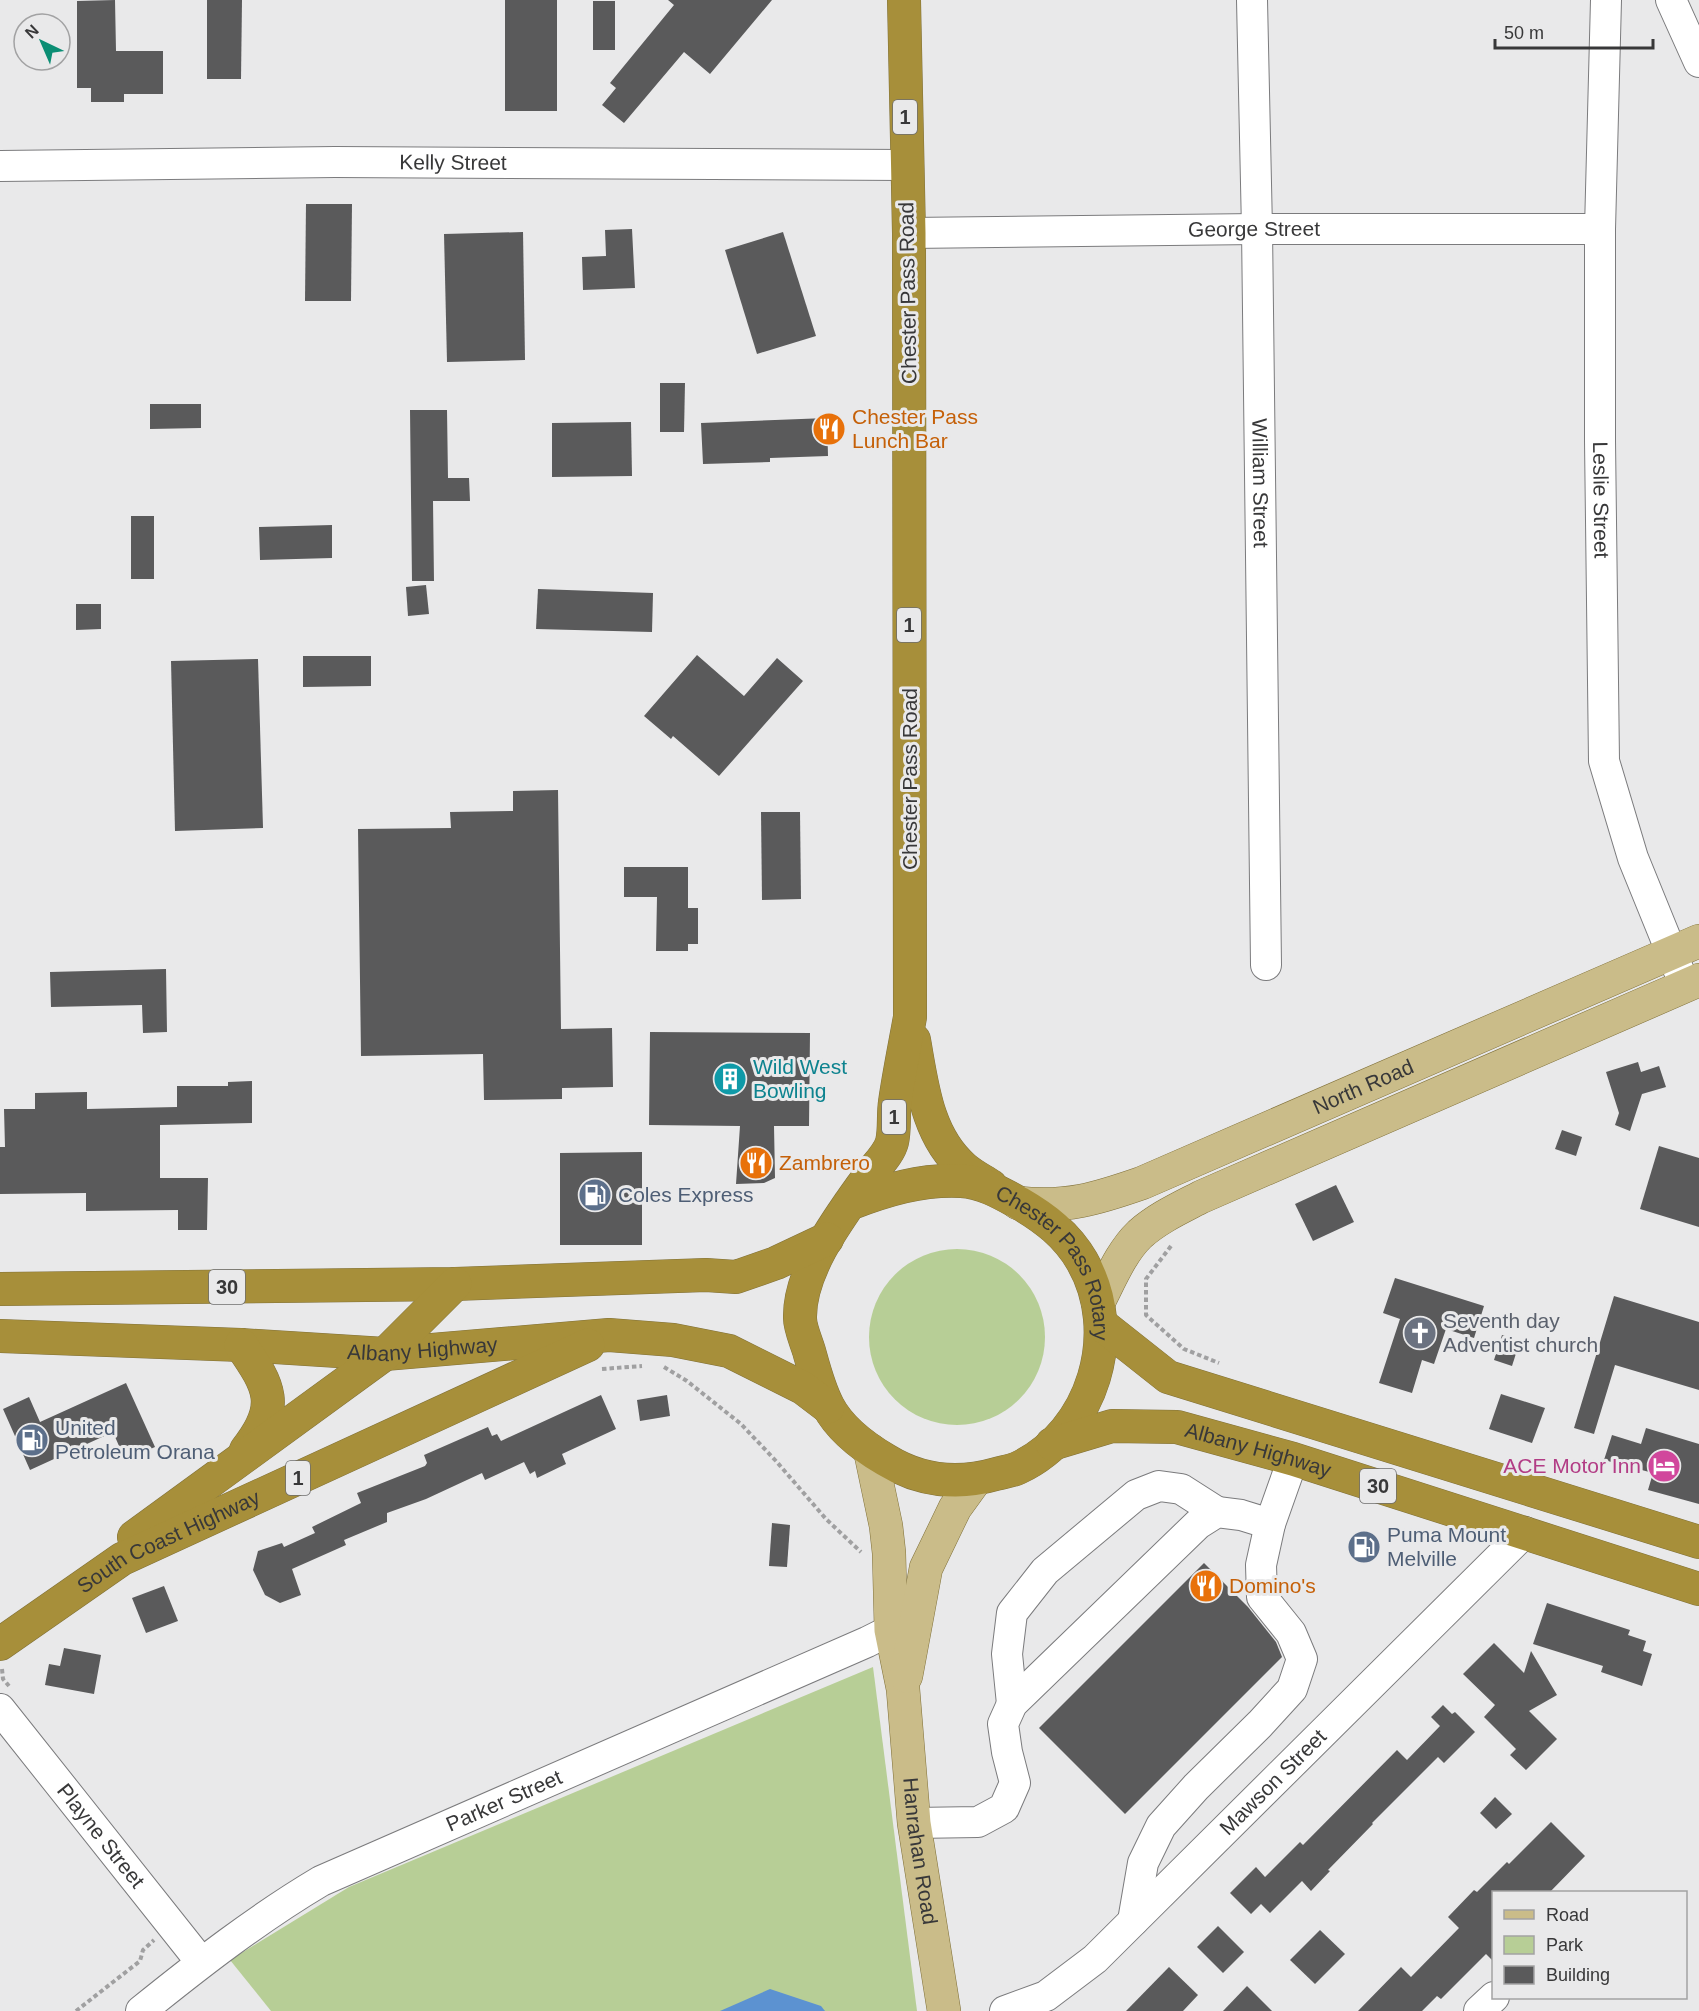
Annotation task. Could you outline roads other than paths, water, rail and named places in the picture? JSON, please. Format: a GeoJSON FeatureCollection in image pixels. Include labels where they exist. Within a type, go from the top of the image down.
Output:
{"type":"FeatureCollection","features":[{"type":"Feature","properties":{"kind":"highway","name":"Chester Pass Road"},"geometry":{"type":"LineString","coordinates":[[849,1204],[892,1144],[895,1104],[910,1017],[909,233],[904,0]]}},
{"type":"Feature","properties":{"kind":"highway","name":"Chester Pass Road"},"geometry":{"type":"LineString","coordinates":[[910,1017],[926,1103],[938,1135],[963,1167],[1006,1196]]}},
{"type":"Feature","properties":{"kind":"highway","name":"Chester Pass Rotary"},"geometry":{"type":"LineString","coordinates":[[963,1181],[1006,1196],[1046,1220],[1070,1243],[1092,1281],[1100,1313],[1101,1346],[1091,1390],[1068,1428],[1052,1444],[1018,1468],[976,1479],[955,1481],[929,1478],[903,1471],[870,1450],[847,1430],[828,1407],[800,1319],[806,1275],[849,1204],[913,1183],[963,1181]]}},
{"type":"Feature","properties":{"kind":"highway"},"geometry":{"type":"LineString","coordinates":[[455,1284],[706,1275],[736,1277],[776,1263],[827,1239]]}},
{"type":"Feature","properties":{"kind":"highway","name":"30"},"geometry":{"type":"LineString","coordinates":[[0,1290],[455,1284]]}},
{"type":"Feature","properties":{"kind":"highway","name":"South Coast Highway"},"geometry":{"type":"LineString","coordinates":[[0,1617],[88,1570],[234,1466],[385,1354],[455,1284]]}},
{"type":"Feature","properties":{"kind":"highway","name":"Albany Highway"},"geometry":{"type":"LineString","coordinates":[[1100,1313],[1168,1377],[1699,1542]]}},
{"type":"Feature","properties":{"kind":"highway","name":"Albany Highway"},"geometry":{"type":"LineString","coordinates":[[0,1336],[241,1345],[385,1354],[609,1335],[673,1340],[729,1351],[803,1388],[828,1407]]}},
{"type":"Feature","properties":{"kind":"highway","name":"South Coast Highway"},"geometry":{"type":"LineString","coordinates":[[2,1655],[122,1559],[609,1335]]}},
{"type":"Feature","properties":{"kind":"highway"},"geometry":{"type":"LineString","coordinates":[[234,1466],[258,1435],[266,1420],[269,1403],[263,1379],[241,1345]]}},
{"type":"Feature","properties":{"kind":"highway","name":"Albany Highway"},"geometry":{"type":"LineString","coordinates":[[1052,1444],[1113,1426],[1177,1427],[1293,1460],[1699,1588]]}},
{"type":"Feature","properties":{"kind":"main road","name":"North Road"},"geometry":{"type":"LineString","coordinates":[[1006,1196],[1040,1205],[1074,1204],[1142,1183],[1686,947]]}},
{"type":"Feature","properties":{"kind":"main road","name":"North Road"},"geometry":{"type":"LineString","coordinates":[[1100,1313],[1116,1268],[1139,1235],[1163,1216],[1201,1197],[1692,983]]}},
{"type":"Feature","properties":{"kind":"main road","name":"Hanrahan Road"},"geometry":{"type":"LineString","coordinates":[[870,1450],[886,1526],[891,1630],[903,1689],[914,1823],[944,2011]]}},
{"type":"Feature","properties":{"kind":"main road","name":"Hanrahan Road"},"geometry":{"type":"LineString","coordinates":[[903,1689],[926,1568],[955,1508],[976,1479]]}},
{"type":"Feature","properties":{"kind":"street","name":"William Street"},"geometry":{"type":"LineString","coordinates":[[1252,0],[1266,965]]}},
{"type":"Feature","properties":{"kind":"street","name":"Leslie Street"},"geometry":{"type":"LineString","coordinates":[[1606,0],[1600,229],[1604,761],[1633,858],[1686,947],[1692,983]]}},
{"type":"Feature","properties":{"kind":"street"},"geometry":{"type":"LineString","coordinates":[[1671,0],[1699,62]]}},
{"type":"Feature","properties":{"kind":"street","name":"Kelly Street"},"geometry":{"type":"LineString","coordinates":[[0,166],[335,162],[906,165]]}},
{"type":"Feature","properties":{"kind":"street","name":"George Street"},"geometry":{"type":"LineString","coordinates":[[909,233],[1257,229],[1600,229]]}},
{"type":"Feature","properties":{"kind":"street"},"geometry":{"type":"LineString","coordinates":[[1133,1921],[1143,1863],[1161,1826],[1292,1689],[1302,1659],[1291,1633],[1262,1597],[1261,1565],[1270,1524],[1293,1460]]}},
{"type":"Feature","properties":{"kind":"street"},"geometry":{"type":"LineString","coordinates":[[1012,1704],[1007,1654],[1012,1613],[1045,1571],[1136,1495],[1159,1486],[1181,1489],[1217,1512],[1241,1515],[1270,1524]]}},
{"type":"Feature","properties":{"kind":"street"},"geometry":{"type":"LineString","coordinates":[[914,1823],[978,1822],[1004,1808],[1015,1783],[1003,1724],[1012,1704],[1198,1524],[1217,1512]]}},
{"type":"Feature","properties":{"kind":"street","name":"Mawson Street"},"geometry":{"type":"LineString","coordinates":[[1005,2011],[1046,1996],[1095,1959],[1525,1532]]}},
{"type":"Feature","properties":{"kind":"street","name":"Parker Street"},"geometry":{"type":"LineString","coordinates":[[141,2011],[201,1962],[290,1899],[351,1867],[891,1630]]}},
{"type":"Feature","properties":{"kind":"street","name":"Playne Street"},"geometry":{"type":"LineString","coordinates":[[3,1701],[201,1962]]}},
{"type":"Feature","properties":{"kind":"street"},"geometry":{"type":"LineString","coordinates":[[1479,2011],[1492,1999]]}},
{"type":"Feature","properties":{"kind":"water"},"geometry":{"type":"Polygon","coordinates":[[[770,1989],[821,2006],[825,2011],[720,2011],[770,1989]]]}},
{"type":"Feature","properties":{"kind":"place","name":"Chester Pass Lunch Bar"},"geometry":{"type":"Point","coordinates":[829,429]}},
{"type":"Feature","properties":{"kind":"place","name":"Wild West Bowling"},"geometry":{"type":"Point","coordinates":[730,1079]}},
{"type":"Feature","properties":{"kind":"place","name":"Zambrero"},"geometry":{"type":"Point","coordinates":[756,1163]}},
{"type":"Feature","properties":{"kind":"place","name":"Coles Express"},"geometry":{"type":"Point","coordinates":[595,1195]}},
{"type":"Feature","properties":{"kind":"place","name":"Seventh day Adventist church"},"geometry":{"type":"Point","coordinates":[1420,1333]}},
{"type":"Feature","properties":{"kind":"place","name":"United Petroleum Orana"},"geometry":{"type":"Point","coordinates":[32,1440]}},
{"type":"Feature","properties":{"kind":"place","name":"ACE Motor Inn"},"geometry":{"type":"Point","coordinates":[1664,1466]}},
{"type":"Feature","properties":{"kind":"place","name":"Puma Mount Melville"},"geometry":{"type":"Point","coordinates":[1364,1547]}},
{"type":"Feature","properties":{"kind":"place","name":"Domino's"},"geometry":{"type":"Point","coordinates":[1206,1586]}}]}
